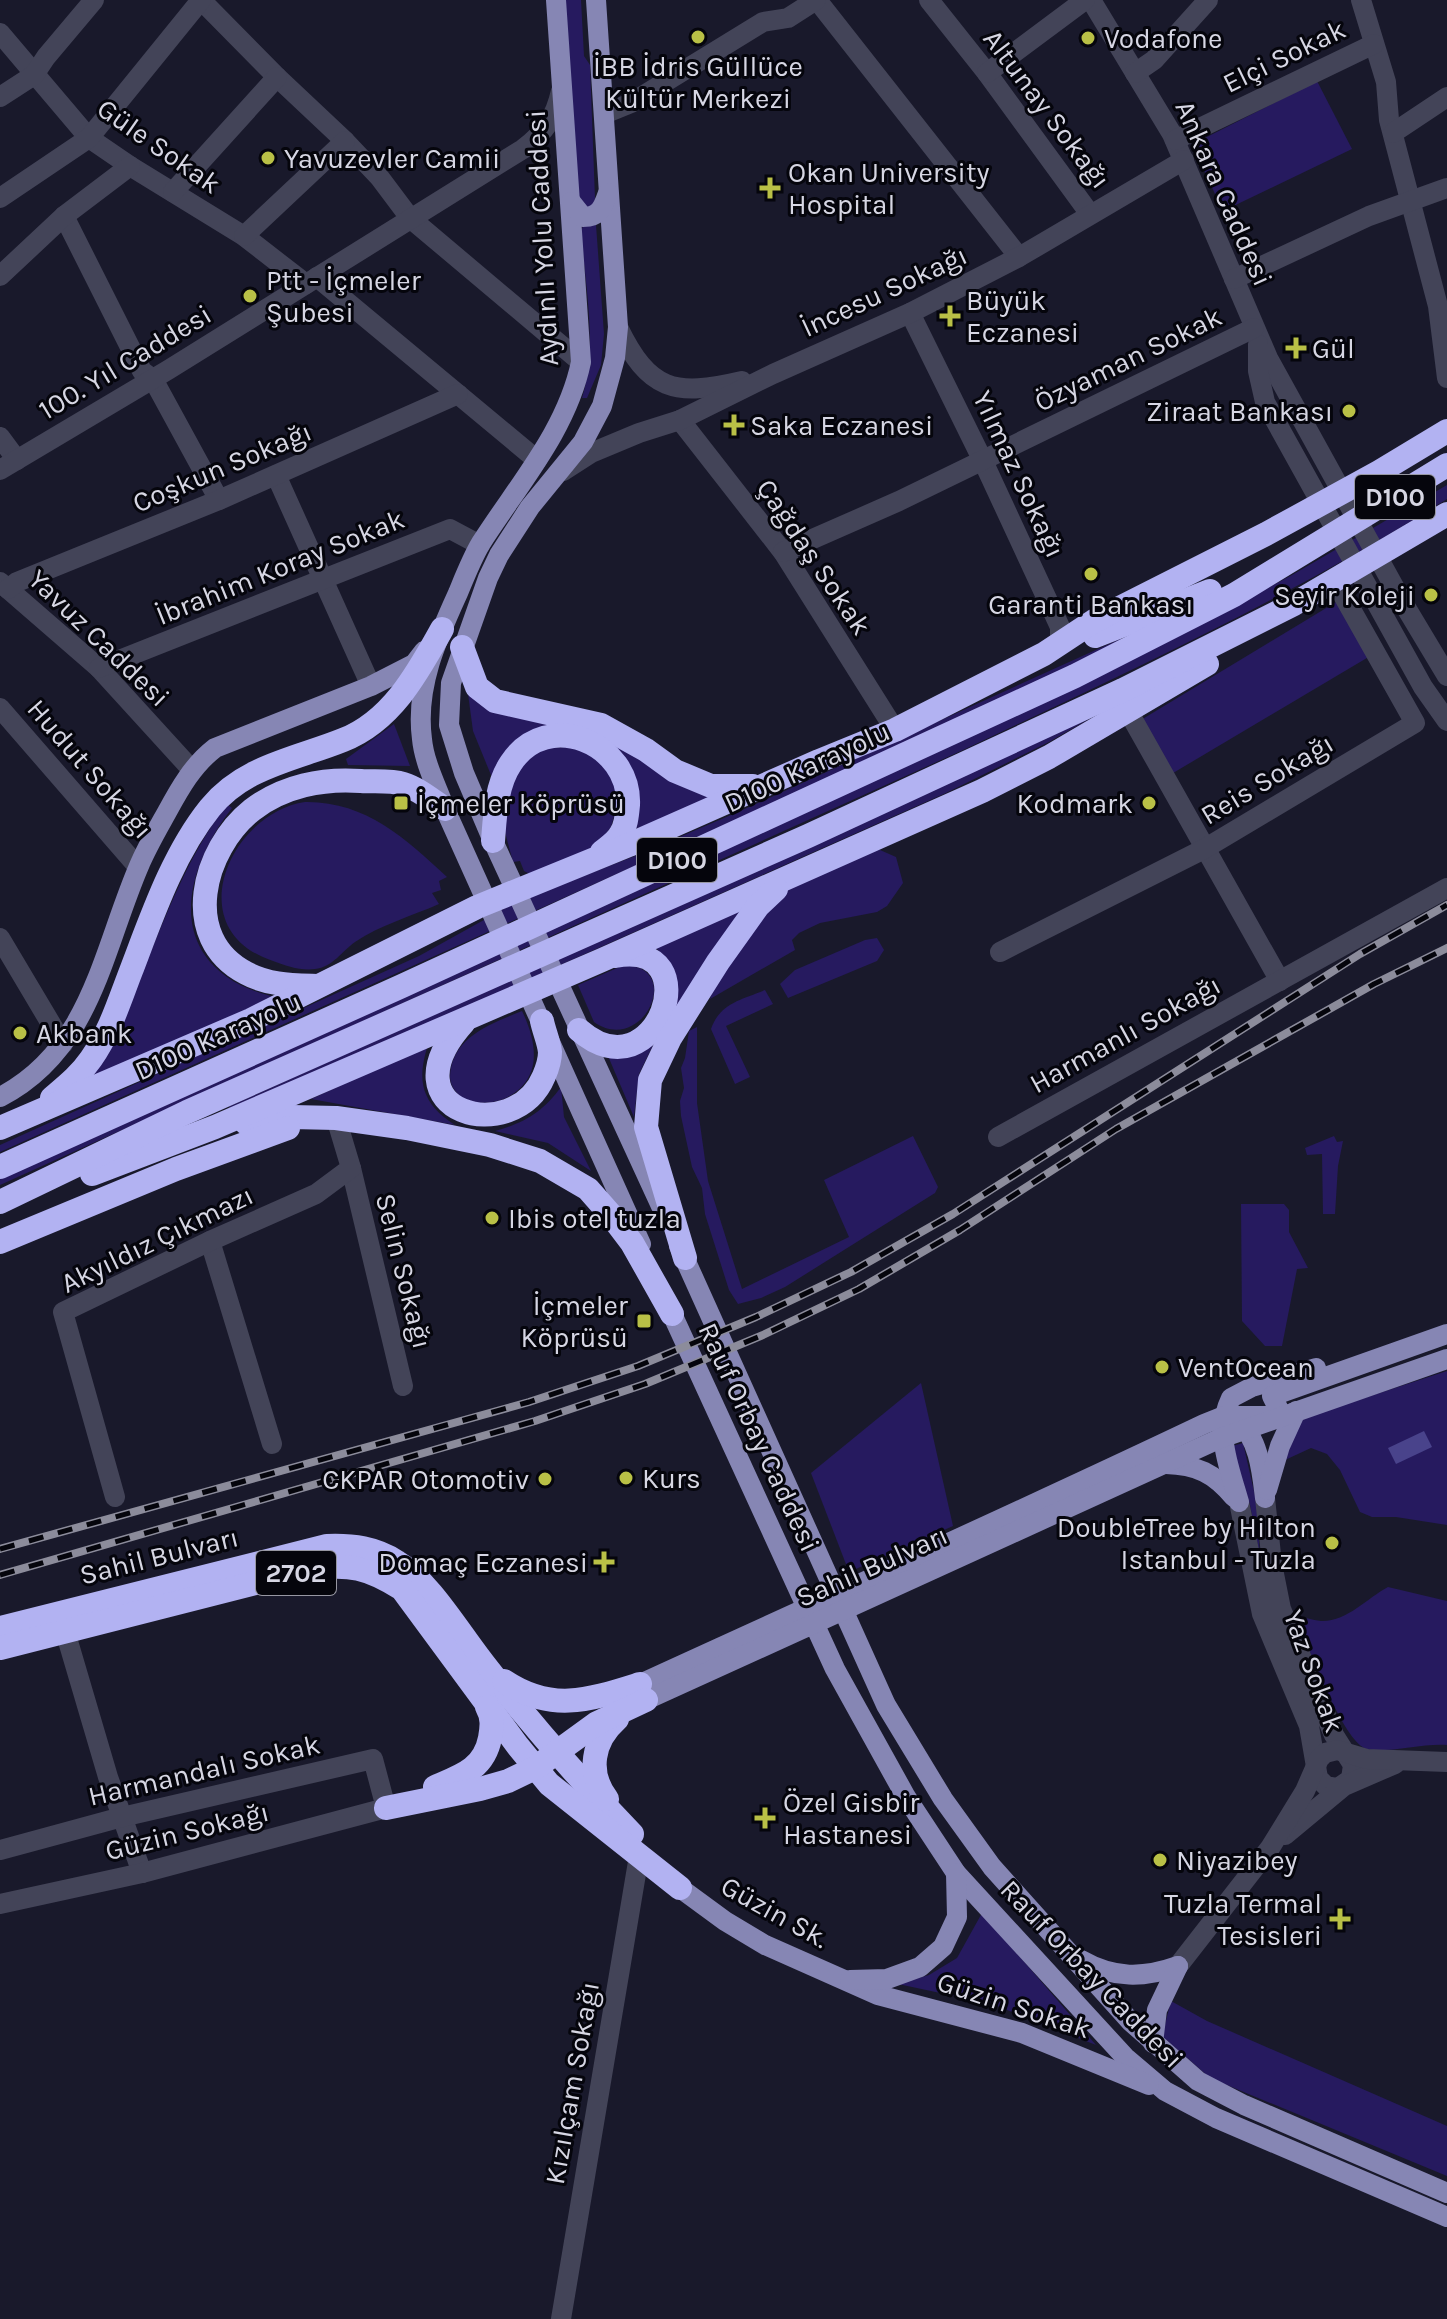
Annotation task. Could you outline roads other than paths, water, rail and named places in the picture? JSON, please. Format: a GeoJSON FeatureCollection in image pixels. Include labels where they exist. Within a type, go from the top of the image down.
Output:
{"type":"FeatureCollection","features":[{"type":"Feature","properties":{"kind":"highway"},"geometry":{"type":"LineString","coordinates":[[0,1128],[237,1026],[477,907],[895,730],[1044,654],[1094,621],[1266,534],[1447,431]]}},
{"type":"Feature","properties":{"kind":"highway","name":"D100 Karayolu"},"geometry":{"type":"LineString","coordinates":[[0,1167],[1075,676],[1234,595],[1447,465]]}},
{"type":"Feature","properties":{"kind":"highway","name":"D100 Karayolu"},"geometry":{"type":"LineString","coordinates":[[0,1202],[187,1112],[851,816],[1123,690],[1294,604],[1447,514]]}},
{"type":"Feature","properties":{"kind":"highway"},"geometry":{"type":"LineString","coordinates":[[1044,654],[1199,596],[1342,527]]}},
{"type":"Feature","properties":{"kind":"highway"},"geometry":{"type":"LineString","coordinates":[[1398,545],[1447,527]]}},
{"type":"Feature","properties":{"kind":"highway"},"geometry":{"type":"LineString","coordinates":[[0,1209],[215,1127],[602,960],[1012,776],[1218,657],[1294,604]]}},
{"type":"Feature","properties":{"kind":"highway"},"geometry":{"type":"LineString","coordinates":[[38,1110],[78,1075],[107,1033],[168,881],[197,826],[212,805],[254,772],[343,740],[371,724],[402,693],[442,629]]}},
{"type":"Feature","properties":{"kind":"highway"},"geometry":{"type":"LineString","coordinates":[[462,647],[477,687],[495,701],[601,725],[646,750],[675,771],[711,786],[763,786]]}},
{"type":"Feature","properties":{"kind":"highway"},"geometry":{"type":"LineString","coordinates":[[493,841],[495,810],[511,762],[530,744],[546,736],[564,735],[598,746],[612,758],[628,793],[627,820],[620,835],[594,860]]}},
{"type":"Feature","properties":{"kind":"highway"},"geometry":{"type":"LineString","coordinates":[[323,986],[288,985],[259,979],[245,973],[222,955],[208,930],[203,900],[208,874],[225,838],[254,809],[293,788],[313,782],[401,783],[418,790],[445,809]]}},
{"type":"Feature","properties":{"kind":"highway"},"geometry":{"type":"LineString","coordinates":[[685,1258],[646,1127],[650,1080],[670,1038],[741,929],[758,906],[792,876]]}},
{"type":"Feature","properties":{"kind":"highway"},"geometry":{"type":"LineString","coordinates":[[579,1030],[594,1043],[619,1047],[642,1038],[658,1024],[664,1013],[667,985],[661,968],[646,957],[626,954],[602,960]]}},
{"type":"Feature","properties":{"kind":"highway"},"geometry":{"type":"LineString","coordinates":[[469,1017],[444,1046],[439,1056],[437,1074],[441,1091],[451,1104],[479,1115],[508,1111],[526,1100],[540,1083],[550,1052],[542,1021]]}},
{"type":"Feature","properties":{"kind":"highway"},"geometry":{"type":"LineString","coordinates":[[215,1127],[292,1117],[336,1118],[407,1128],[490,1145],[540,1161],[588,1189],[610,1214],[632,1243],[672,1314]]}},
{"type":"Feature","properties":{"kind":"highway"},"geometry":{"type":"LineString","coordinates":[[0,1242],[275,1131],[336,1118]]}},
{"type":"Feature","properties":{"kind":"highway","name":"Sahil Bulvarı"},"geometry":{"type":"LineString","coordinates":[[0,1628],[295,1553],[327,1546],[353,1545],[386,1556],[417,1577],[539,1730],[643,1692]]}},
{"type":"Feature","properties":{"kind":"highway","name":"Sahil Bulvarı"},"geometry":{"type":"LineString","coordinates":[[0,1648],[310,1569],[335,1565],[359,1568],[382,1576],[402,1589],[535,1768]]}},
{"type":"Feature","properties":{"kind":"highway"},"geometry":{"type":"LineString","coordinates":[[486,1667],[515,1688],[545,1699],[565,1702],[643,1692]]}},
{"type":"Feature","properties":{"kind":"highway"},"geometry":{"type":"LineString","coordinates":[[636,1845],[601,1792],[594,1775],[594,1757],[598,1742],[643,1692]]}},
{"type":"Feature","properties":{"kind":"highway","name":"Sahil Bulvarı"},"geometry":{"type":"LineString","coordinates":[[386,1808],[508,1781],[535,1768],[643,1692]]}},
{"type":"Feature","properties":{"kind":"highway"},"geometry":{"type":"LineString","coordinates":[[386,1808],[468,1774],[481,1761],[492,1729],[491,1714],[480,1694]]}},
{"type":"Feature","properties":{"kind":"highway"},"geometry":{"type":"LineString","coordinates":[[636,1845],[591,1819],[535,1768],[527,1753],[528,1743],[539,1730],[636,1845],[680,1888]]}},
{"type":"Feature","properties":{"kind":"main road","name":"Aydınlı Yolu Caddesi"},"geometry":{"type":"LineString","coordinates":[[442,629],[480,545],[537,460],[565,410],[576,386],[581,362],[556,0]]}},
{"type":"Feature","properties":{"kind":"main road"},"geometry":{"type":"LineString","coordinates":[[579,1030],[464,773],[449,725],[451,683],[499,555],[552,479],[583,442],[602,406],[615,358],[618,327],[596,0]]}},
{"type":"Feature","properties":{"kind":"main road"},"geometry":{"type":"LineString","coordinates":[[571,202],[583,217],[591,217],[603,207],[608,193]]}},
{"type":"Feature","properties":{"kind":"main road"},"geometry":{"type":"LineString","coordinates":[[0,1097],[34,1076],[63,1044],[100,974],[138,867],[192,770],[215,748],[371,686],[414,664],[442,629]]}},
{"type":"Feature","properties":{"kind":"main road"},"geometry":{"type":"LineString","coordinates":[[442,629],[423,683],[420,712],[422,741],[445,809],[542,1021]]}},
{"type":"Feature","properties":{"kind":"main road","name":"Rauf Orbay Caddesi"},"geometry":{"type":"LineString","coordinates":[[542,1021],[835,1669],[912,1808],[956,1873],[1125,2057],[1165,2091],[1216,2118],[1447,2217]]}},
{"type":"Feature","properties":{"kind":"main road","name":"Rauf Orbay Caddesi"},"geometry":{"type":"LineString","coordinates":[[579,1030],[744,1384],[886,1705],[958,1822],[1009,1888],[1153,2043],[1198,2081],[1447,2193]]}},
{"type":"Feature","properties":{"kind":"main road"},"geometry":{"type":"LineString","coordinates":[[1265,1498],[1290,1420],[1272,1396],[1447,1334]]}},
{"type":"Feature","properties":{"kind":"main road"},"geometry":{"type":"LineString","coordinates":[[1239,1502],[1222,1441],[1224,1416],[1231,1398],[1252,1387],[1314,1368],[1395,1353]]}},
{"type":"Feature","properties":{"kind":"main road","name":"Sahil Bulvarı"},"geometry":{"type":"LineString","coordinates":[[643,1692],[975,1552],[1162,1464],[1290,1420],[1447,1359]]}},
{"type":"Feature","properties":{"kind":"main road"},"geometry":{"type":"LineString","coordinates":[[1224,1416],[1248,1432],[1259,1463],[1265,1498]]}},
{"type":"Feature","properties":{"kind":"main road","name":"Sahil Bulvarı"},"geometry":{"type":"LineString","coordinates":[[643,1692],[829,1596],[968,1536],[1224,1416],[1290,1420]]}},
{"type":"Feature","properties":{"kind":"main road"},"geometry":{"type":"LineString","coordinates":[[1162,1464],[1185,1465],[1209,1472],[1239,1502]]}},
{"type":"Feature","properties":{"kind":"main road"},"geometry":{"type":"LineString","coordinates":[[844,1980],[887,1979],[920,1967],[943,1947],[957,1917],[956,1873]]}},
{"type":"Feature","properties":{"kind":"main road","name":"Güzin Sk."},"geometry":{"type":"LineString","coordinates":[[680,1888],[765,1945],[844,1980]]}},
{"type":"Feature","properties":{"kind":"main road"},"geometry":{"type":"LineString","coordinates":[[1071,1954],[1118,1975],[1151,1974],[1178,1966]]}},
{"type":"Feature","properties":{"kind":"main road"},"geometry":{"type":"LineString","coordinates":[[1153,2043],[1157,2010],[1178,1966]]}},
{"type":"Feature","properties":{"kind":"main road","name":"Güzin Sokak"},"geometry":{"type":"LineString","coordinates":[[844,1980],[878,1995],[1022,2033],[1165,2091]]}},
{"type":"Feature","properties":{"kind":"street"},"geometry":{"type":"LineString","coordinates":[[0,97],[34,75],[94,0]]}},
{"type":"Feature","properties":{"kind":"street"},"geometry":{"type":"LineString","coordinates":[[0,198],[89,138],[201,0],[345,141],[380,178],[410,218],[581,362]]}},
{"type":"Feature","properties":{"kind":"street"},"geometry":{"type":"LineString","coordinates":[[604,114],[631,103],[763,22],[788,18],[816,0],[1019,257]]}},
{"type":"Feature","properties":{"kind":"street"},"geometry":{"type":"LineString","coordinates":[[987,73],[1085,0]]}},
{"type":"Feature","properties":{"kind":"street","name":"Ankara Caddesi"},"geometry":{"type":"LineString","coordinates":[[1091,0],[1175,140],[1254,328],[1318,451],[1447,676]]}},
{"type":"Feature","properties":{"kind":"street"},"geometry":{"type":"LineString","coordinates":[[1135,73],[1154,60],[1208,0]]}},
{"type":"Feature","properties":{"kind":"street"},"geometry":{"type":"LineString","coordinates":[[1361,0],[1386,82],[1393,133],[1411,200],[1441,294],[1447,378]]}},
{"type":"Feature","properties":{"kind":"street","name":"Altunay Sokağı"},"geometry":{"type":"LineString","coordinates":[[937,3],[1090,214]]}},
{"type":"Feature","properties":{"kind":"street","name":"Güle Sokak"},"geometry":{"type":"LineString","coordinates":[[0,33],[89,138],[311,281],[458,394],[537,460]]}},
{"type":"Feature","properties":{"kind":"street","name":"Elçi Sokak"},"geometry":{"type":"LineString","coordinates":[[1175,140],[1374,44]]}},
{"type":"Feature","properties":{"kind":"street"},"geometry":{"type":"LineString","coordinates":[[173,192],[277,77]]}},
{"type":"Feature","properties":{"kind":"street","name":"100. Yıl Caddesi"},"geometry":{"type":"LineString","coordinates":[[8,465],[153,379],[523,149],[548,126],[556,111],[562,87]]}},
{"type":"Feature","properties":{"kind":"street"},"geometry":{"type":"LineString","coordinates":[[1393,133],[1447,97]]}},
{"type":"Feature","properties":{"kind":"street"},"geometry":{"type":"LineString","coordinates":[[244,236],[345,141]]}},
{"type":"Feature","properties":{"kind":"street"},"geometry":{"type":"LineString","coordinates":[[523,149],[545,141],[556,145],[563,151],[568,170]]}},
{"type":"Feature","properties":{"kind":"street","name":"İncesu Sokağı"},"geometry":{"type":"LineString","coordinates":[[773,374],[910,313],[1019,257],[1184,160]]}},
{"type":"Feature","properties":{"kind":"street"},"geometry":{"type":"LineString","coordinates":[[0,276],[64,216],[130,166]]}},
{"type":"Feature","properties":{"kind":"street"},"geometry":{"type":"LineString","coordinates":[[1234,279],[1369,216],[1447,188]]}},
{"type":"Feature","properties":{"kind":"street"},"geometry":{"type":"LineString","coordinates":[[64,216],[142,371],[153,379],[219,500]]}},
{"type":"Feature","properties":{"kind":"street","name":"Yılmaz Sokağı"},"geometry":{"type":"LineString","coordinates":[[910,313],[1060,627],[1060,644],[1044,654]]}},
{"type":"Feature","properties":{"kind":"street"},"geometry":{"type":"LineString","coordinates":[[618,327],[646,373],[669,385],[688,389],[712,388],[773,374]]}},
{"type":"Feature","properties":{"kind":"street","name":"Ankara Caddesi"},"geometry":{"type":"LineString","coordinates":[[1254,328],[1265,402],[1423,687],[1447,721]]}},
{"type":"Feature","properties":{"kind":"street","name":"Özyaman Sokak"},"geometry":{"type":"LineString","coordinates":[[783,552],[899,501],[1254,328]]}},
{"type":"Feature","properties":{"kind":"street"},"geometry":{"type":"LineString","coordinates":[[1231,340],[1245,339],[1250,342],[1258,371]]}},
{"type":"Feature","properties":{"kind":"street"},"geometry":{"type":"LineString","coordinates":[[552,479],[591,453],[680,420],[773,374]]}},
{"type":"Feature","properties":{"kind":"street","name":"Coşkun Sokağı"},"geometry":{"type":"LineString","coordinates":[[4,586],[219,500],[458,394]]}},
{"type":"Feature","properties":{"kind":"street","name":"Çağdaş Sokak"},"geometry":{"type":"LineString","coordinates":[[680,420],[783,552],[895,730]]}},
{"type":"Feature","properties":{"kind":"street"},"geometry":{"type":"LineString","coordinates":[[0,437],[8,465]]}},
{"type":"Feature","properties":{"kind":"street"},"geometry":{"type":"LineString","coordinates":[[276,475],[371,686]]}},
{"type":"Feature","properties":{"kind":"street","name":"İbrahim Koray Sokak"},"geometry":{"type":"LineString","coordinates":[[99,668],[450,529],[480,545]]}},
{"type":"Feature","properties":{"kind":"street","name":"Reis Sokağı"},"geometry":{"type":"LineString","coordinates":[[1000,952],[1204,849],[1415,723],[1335,581]]}},
{"type":"Feature","properties":{"kind":"street","name":"Yavuz Caddesi"},"geometry":{"type":"LineString","coordinates":[[4,586],[99,668],[192,770]]}},
{"type":"Feature","properties":{"kind":"street","name":"Hudut Sokağı"},"geometry":{"type":"LineString","coordinates":[[0,708],[138,867]]}},
{"type":"Feature","properties":{"kind":"street"},"geometry":{"type":"LineString","coordinates":[[1128,711],[1280,981]]}},
{"type":"Feature","properties":{"kind":"street","name":"Harmanlı Sokağı"},"geometry":{"type":"LineString","coordinates":[[998,1137],[1447,888]]}},
{"type":"Feature","properties":{"kind":"street"},"geometry":{"type":"LineString","coordinates":[[0,938],[63,1044]]}},
{"type":"Feature","properties":{"kind":"street"},"geometry":{"type":"LineString","coordinates":[[336,1118],[351,1168]]}},
{"type":"Feature","properties":{"kind":"street","name":"Akyıldız Çıkmazı"},"geometry":{"type":"LineString","coordinates":[[115,1497],[63,1312],[316,1194],[351,1168]]}},
{"type":"Feature","properties":{"kind":"street","name":"Selin Sokağı"},"geometry":{"type":"LineString","coordinates":[[351,1168],[403,1386]]}},
{"type":"Feature","properties":{"kind":"street"},"geometry":{"type":"LineString","coordinates":[[210,1241],[272,1444]]}},
{"type":"Feature","properties":{"kind":"street"},"geometry":{"type":"LineString","coordinates":[[1185,1465],[1222,1441]]}},
{"type":"Feature","properties":{"kind":"street","name":"Yaz Sokak"},"geometry":{"type":"LineString","coordinates":[[1265,1498],[1272,1564],[1281,1609],[1344,1752]]}},
{"type":"Feature","properties":{"kind":"street","name":"Yaz Sokak"},"geometry":{"type":"LineString","coordinates":[[1239,1502],[1262,1614],[1309,1726],[1316,1766]]}},
{"type":"Feature","properties":{"kind":"street"},"geometry":{"type":"LineString","coordinates":[[103,1601],[70,1615],[65,1631],[142,1873]]}},
{"type":"Feature","properties":{"kind":"street"},"geometry":{"type":"LineString","coordinates":[[1178,1966],[1270,1848],[1305,1791],[1319,1759],[1329,1751],[1367,1759],[1447,1762]]}},
{"type":"Feature","properties":{"kind":"street"},"geometry":{"type":"LineString","coordinates":[[1270,1848],[1351,1779],[1354,1770],[1352,1760],[1344,1752]]}},
{"type":"Feature","properties":{"kind":"street","name":"Harmandalı Sokak"},"geometry":{"type":"LineString","coordinates":[[0,1850],[122,1817],[373,1759],[386,1808]]}},
{"type":"Feature","properties":{"kind":"street"},"geometry":{"type":"LineString","coordinates":[[1316,1766],[1318,1778],[1326,1786],[1344,1786],[1402,1761]]}},
{"type":"Feature","properties":{"kind":"street","name":"Güzin Sokağı"},"geometry":{"type":"LineString","coordinates":[[0,1904],[142,1873],[386,1808]]}},
{"type":"Feature","properties":{"kind":"street","name":"Kızılçam Sokağı"},"geometry":{"type":"LineString","coordinates":[[561,2319],[636,1845]]}},
{"type":"Feature","properties":{"kind":"railway"},"geometry":{"type":"LineString","coordinates":[[0,1549],[529,1402],[638,1366],[756,1317],[851,1272],[953,1214],[1360,954],[1447,905]]}},
{"type":"Feature","properties":{"kind":"railway"},"geometry":{"type":"LineString","coordinates":[[0,1575],[535,1421],[645,1384],[763,1335],[859,1289],[960,1230],[1116,1129],[1374,984],[1447,948]]}},
{"type":"Feature","properties":{"kind":"place","name":"İBB İdris Güllüce Kültür Merkezi"},"geometry":{"type":"Point","coordinates":[698,37]}},
{"type":"Feature","properties":{"kind":"place","name":"Vodafone"},"geometry":{"type":"Point","coordinates":[1088,38]}},
{"type":"Feature","properties":{"kind":"place","name":"Yavuzevler Camii"},"geometry":{"type":"Point","coordinates":[268,158]}},
{"type":"Feature","properties":{"kind":"place","name":"Okan University Hospital"},"geometry":{"type":"Point","coordinates":[770,188]}},
{"type":"Feature","properties":{"kind":"place","name":"Ptt - İçmeler Şubesi"},"geometry":{"type":"Point","coordinates":[250,296]}},
{"type":"Feature","properties":{"kind":"place","name":"Büyük Eczanesi"},"geometry":{"type":"Point","coordinates":[950,316]}},
{"type":"Feature","properties":{"kind":"place","name":"Gül"},"geometry":{"type":"Point","coordinates":[1296,348]}},
{"type":"Feature","properties":{"kind":"place","name":"Ziraat Bankası"},"geometry":{"type":"Point","coordinates":[1349,411]}},
{"type":"Feature","properties":{"kind":"place","name":"Saka Eczanesi"},"geometry":{"type":"Point","coordinates":[734,425]}},
{"type":"Feature","properties":{"kind":"place","name":"Garanti Bankası"},"geometry":{"type":"Point","coordinates":[1091,574]}},
{"type":"Feature","properties":{"kind":"place","name":"Seyir Koleji"},"geometry":{"type":"Point","coordinates":[1431,595]}},
{"type":"Feature","properties":{"kind":"place","name":"İçmeler köprüsü"},"geometry":{"type":"Point","coordinates":[401,803]}},
{"type":"Feature","properties":{"kind":"place","name":"Kodmark"},"geometry":{"type":"Point","coordinates":[1149,803]}},
{"type":"Feature","properties":{"kind":"place","name":"Akbank"},"geometry":{"type":"Point","coordinates":[20,1033]}},
{"type":"Feature","properties":{"kind":"place","name":"Ibis otel tuzla"},"geometry":{"type":"Point","coordinates":[492,1218]}},
{"type":"Feature","properties":{"kind":"place","name":"İçmeler Köprüsü"},"geometry":{"type":"Point","coordinates":[644,1321]}},
{"type":"Feature","properties":{"kind":"place","name":"VentOcean"},"geometry":{"type":"Point","coordinates":[1162,1367]}},
{"type":"Feature","properties":{"kind":"place","name":"Kurs"},"geometry":{"type":"Point","coordinates":[626,1478]}},
{"type":"Feature","properties":{"kind":"place","name":"CKPAR Otomotiv"},"geometry":{"type":"Point","coordinates":[545,1479]}},
{"type":"Feature","properties":{"kind":"place","name":"DoubleTree by Hilton Istanbul - Tuzla"},"geometry":{"type":"Point","coordinates":[1332,1543]}},
{"type":"Feature","properties":{"kind":"place","name":"Domaç Eczanesi"},"geometry":{"type":"Point","coordinates":[604,1562]}},
{"type":"Feature","properties":{"kind":"place","name":"Özel Gisbir Hastanesi"},"geometry":{"type":"Point","coordinates":[765,1818]}},
{"type":"Feature","properties":{"kind":"place","name":"Niyazibey"},"geometry":{"type":"Point","coordinates":[1160,1860]}},
{"type":"Feature","properties":{"kind":"place","name":"Tuzla Termal Tesisleri"},"geometry":{"type":"Point","coordinates":[1340,1919]}}]}
